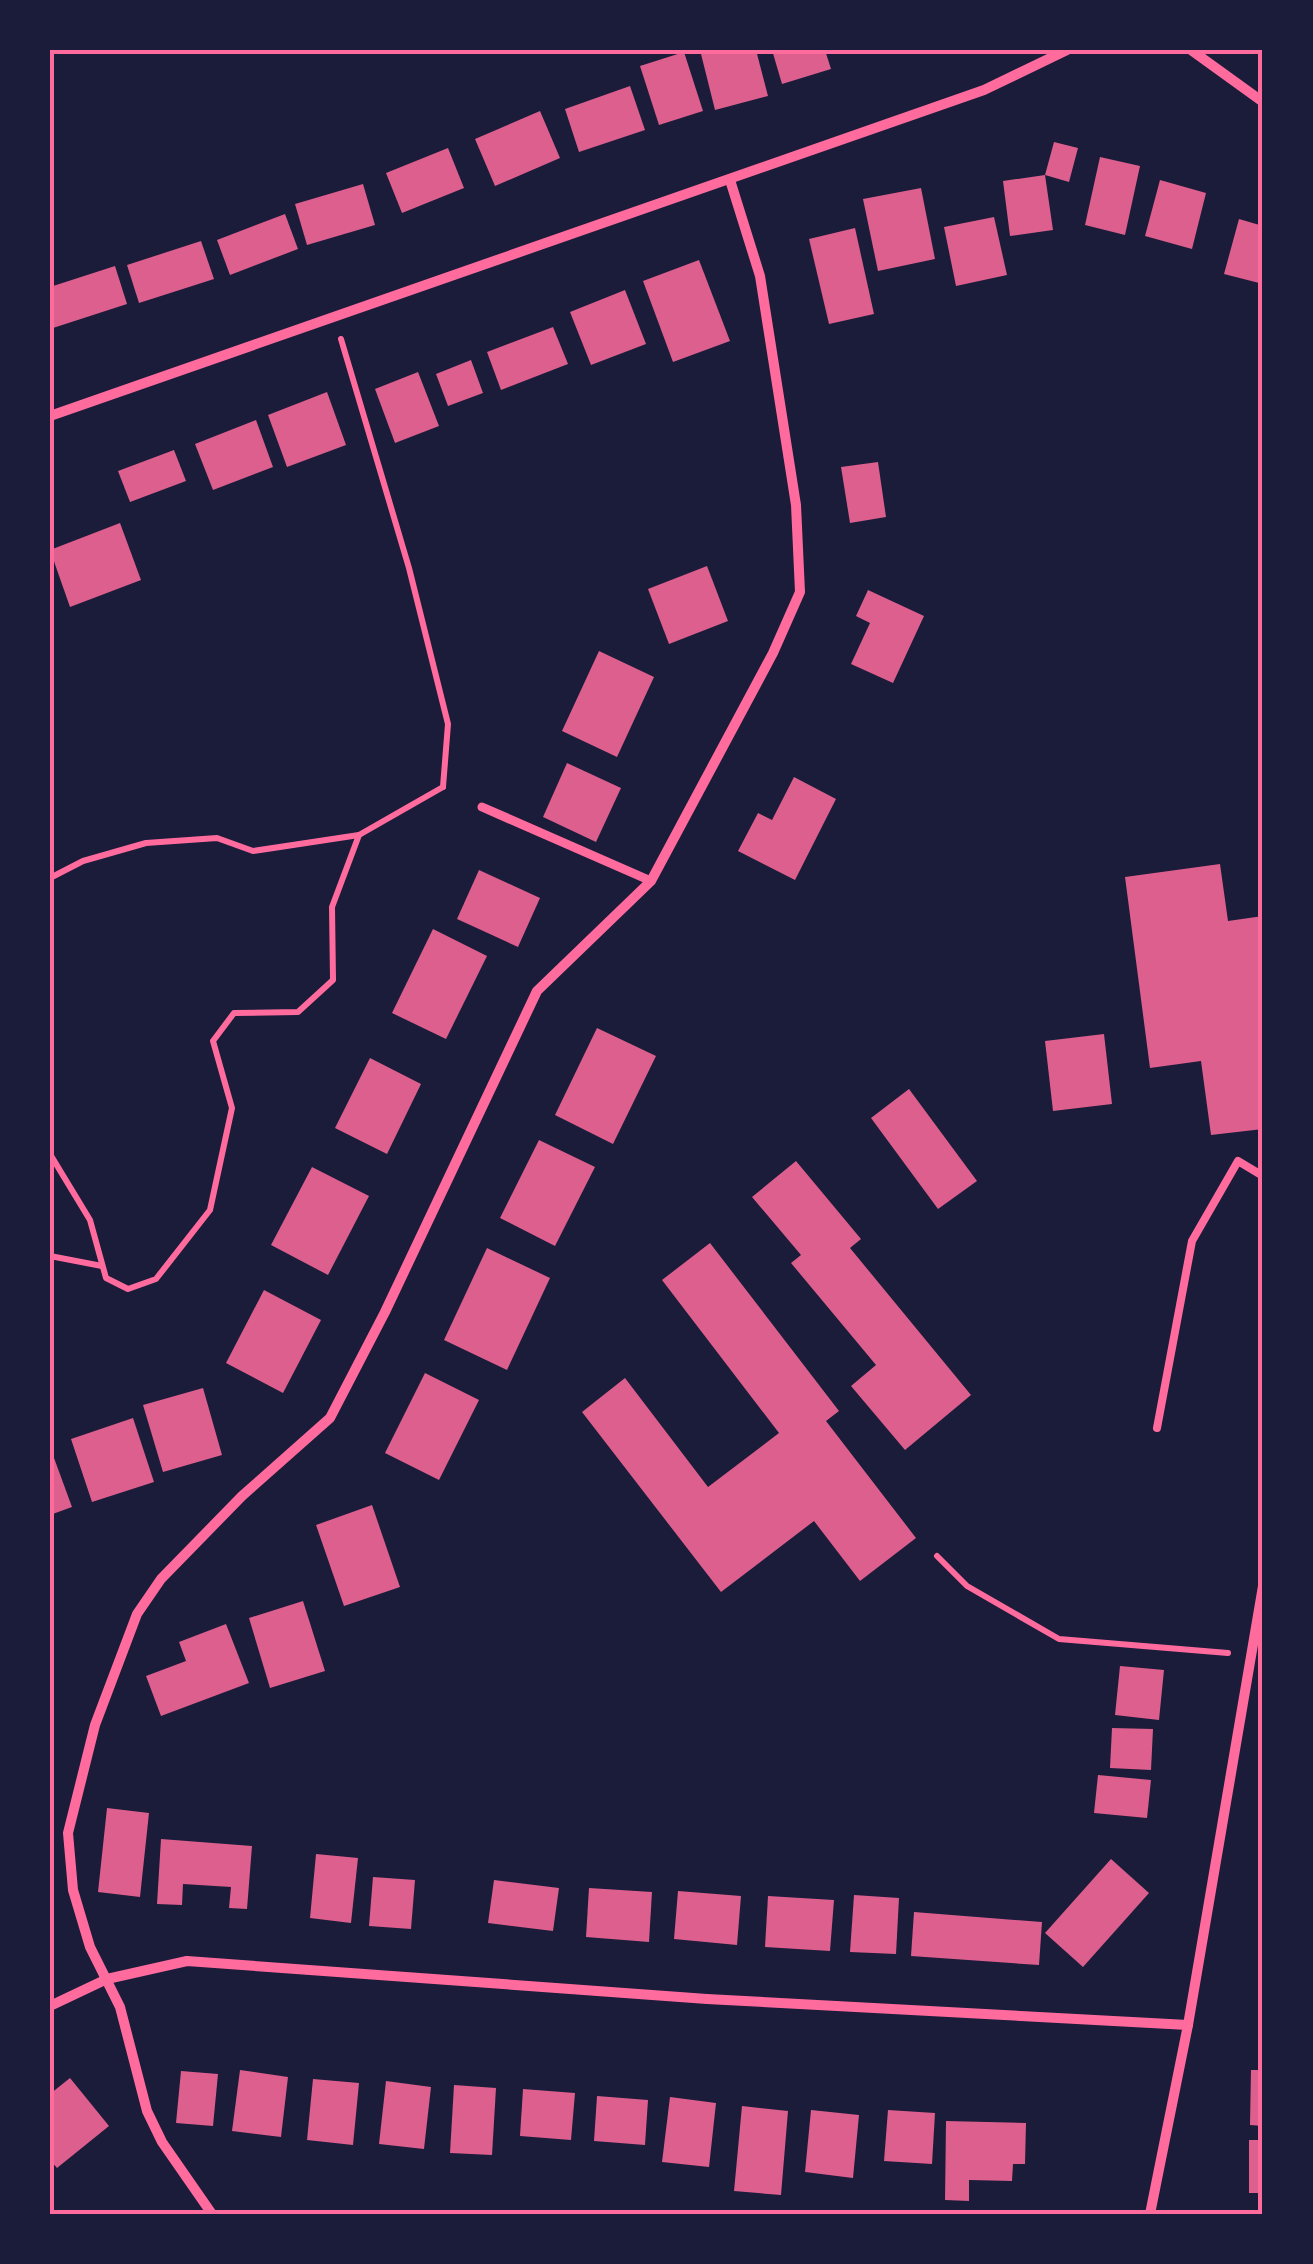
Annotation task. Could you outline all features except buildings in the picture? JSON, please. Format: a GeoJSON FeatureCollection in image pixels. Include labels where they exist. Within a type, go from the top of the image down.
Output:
{"type":"FeatureCollection","features":[{"type":"Feature","properties":{"kind":"street"},"geometry":{"type":"LineString","coordinates":[[50,416],[984,90],[1067,50]]}},
{"type":"Feature","properties":{"kind":"street"},"geometry":{"type":"LineString","coordinates":[[1190,50],[1263,102]]}},
{"type":"Feature","properties":{"kind":"street"},"geometry":{"type":"LineString","coordinates":[[212,2214],[162,2142],[147,2111],[120,2007],[82,1925],[68,1858],[68,1833],[95,1726],[137,1614],[181,1554],[330,1418],[385,1312],[536,991],[652,881],[773,653],[800,592],[796,505],[760,276],[730,180]]}},
{"type":"Feature","properties":{"kind":"street"},"geometry":{"type":"LineString","coordinates":[[482,807],[652,881]]}},
{"type":"Feature","properties":{"kind":"street"},"geometry":{"type":"LineString","coordinates":[[1150,2214],[1188,2024],[1263,1586]]}},
{"type":"Feature","properties":{"kind":"street"},"geometry":{"type":"LineString","coordinates":[[50,2006],[106,1979],[187,1961],[707,1999],[1188,2024]]}},
{"type":"Feature","properties":{"kind":"lane"},"geometry":{"type":"LineString","coordinates":[[1158,1428],[1192,1241],[1238,1161],[1263,1176]]}},
{"type":"Feature","properties":{"kind":"path"},"geometry":{"type":"LineString","coordinates":[[50,878],[83,861],[146,843],[217,838],[252,851],[359,835],[443,788],[448,724],[409,568],[334,319]]}},
{"type":"Feature","properties":{"kind":"path"},"geometry":{"type":"LineString","coordinates":[[50,1154],[90,1220],[106,1278],[128,1289],[156,1279],[210,1210],[232,1108],[214,1041],[234,1013],[298,1012],[334,980],[332,907],[359,835]]}},
{"type":"Feature","properties":{"kind":"path"},"geometry":{"type":"LineString","coordinates":[[50,1256],[102,1266]]}},
{"type":"Feature","properties":{"kind":"path"},"geometry":{"type":"LineString","coordinates":[[937,1556],[967,1586],[1059,1639],[1126,1648],[1251,1652]]}}]}
